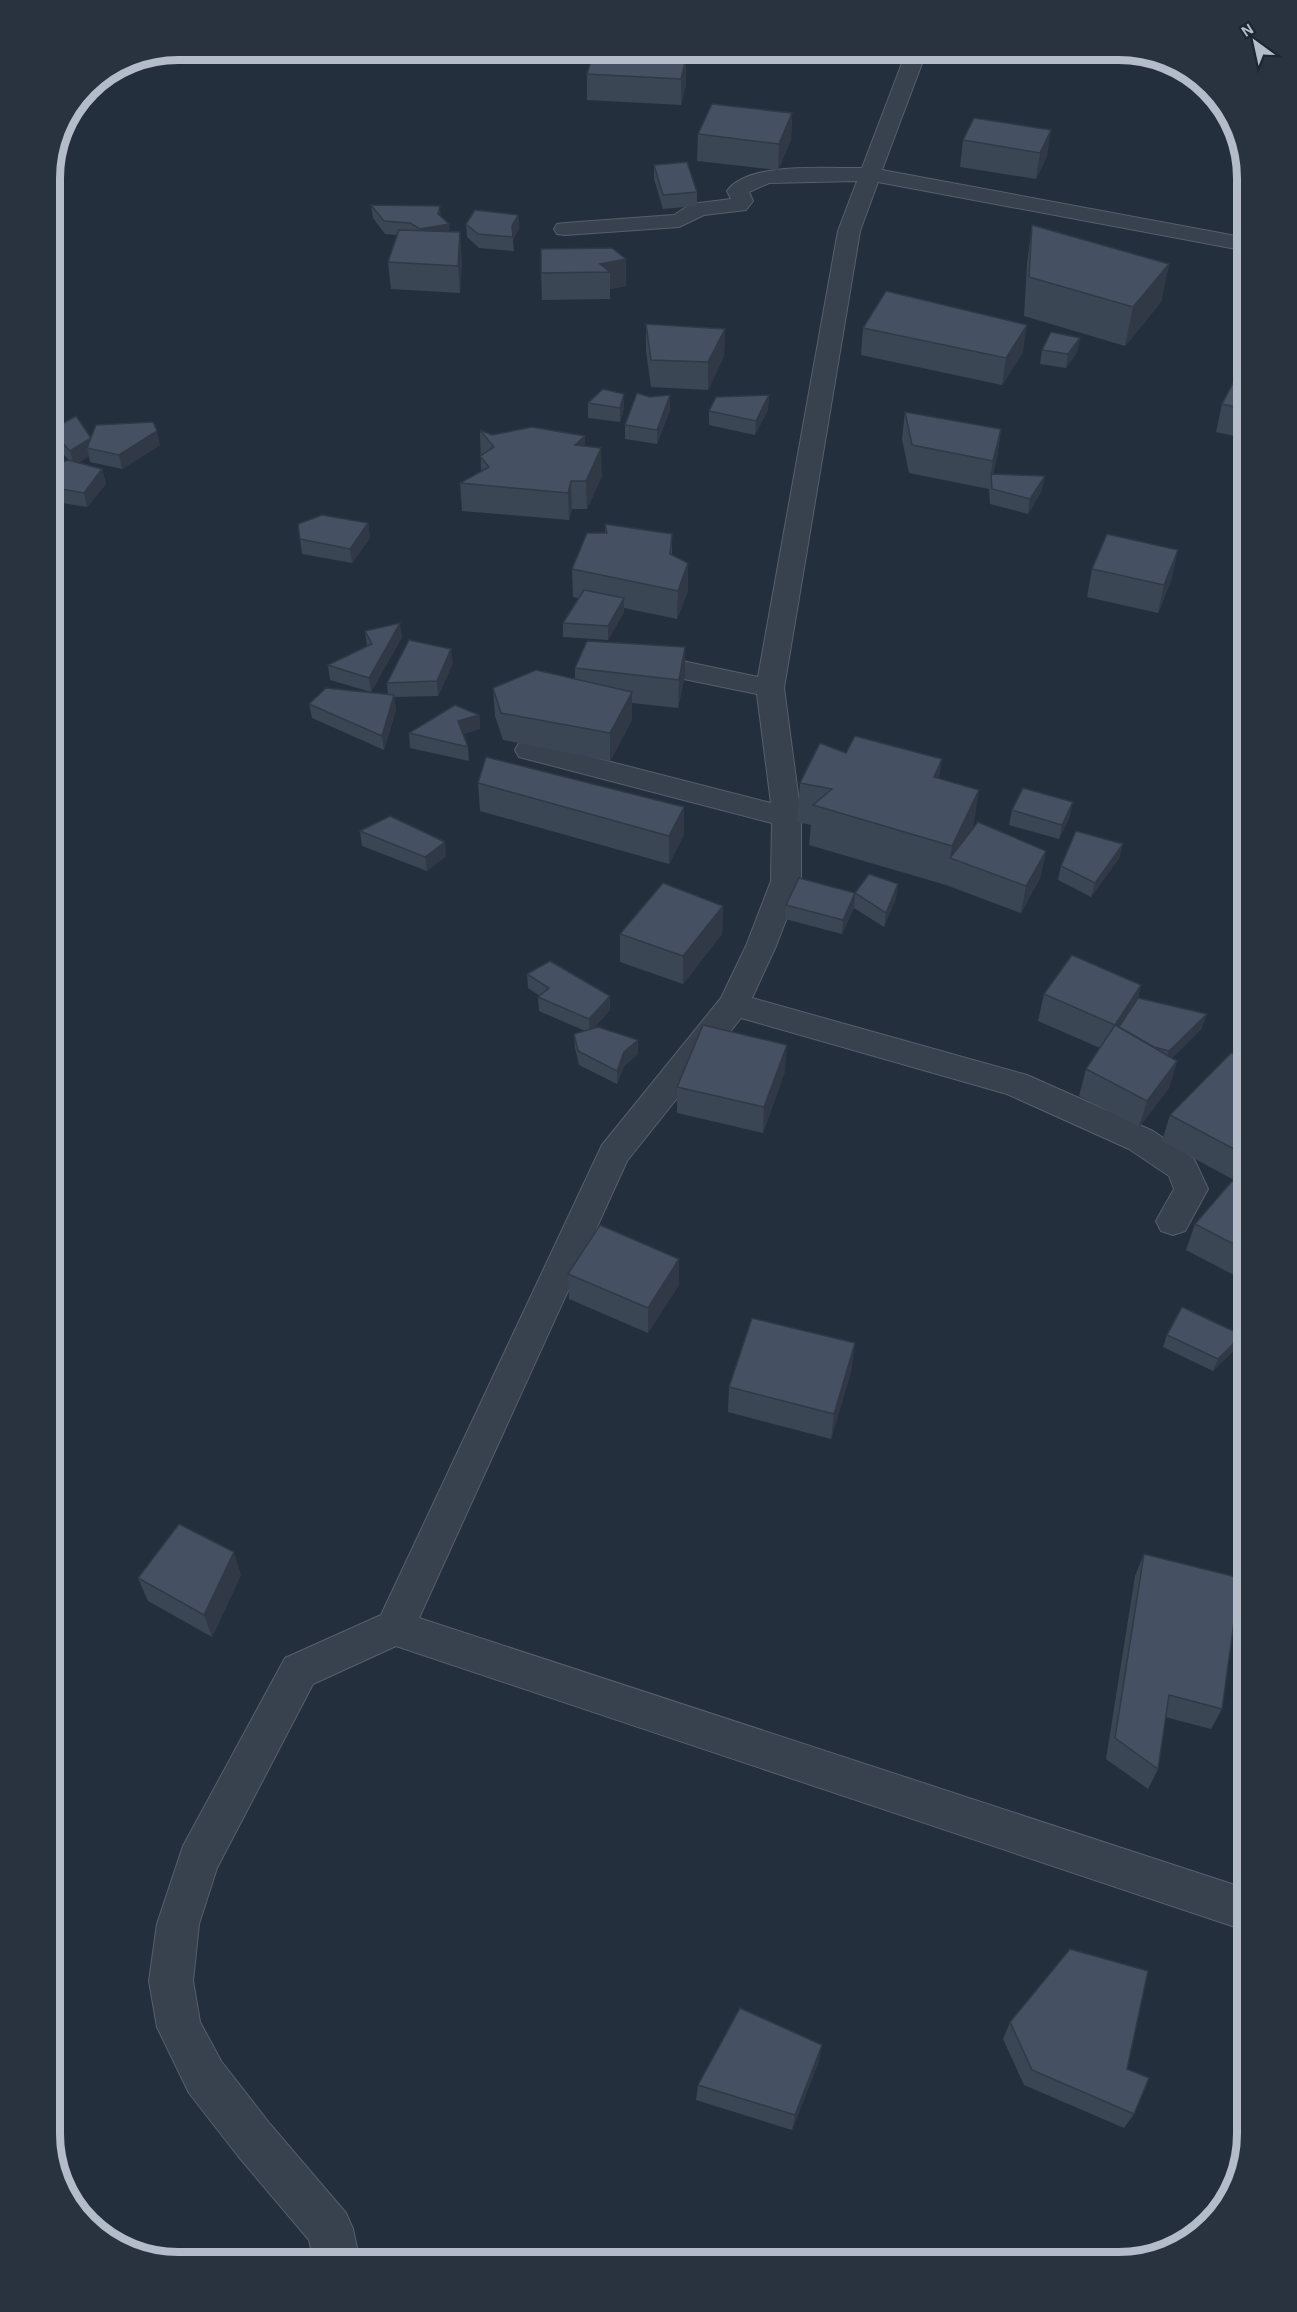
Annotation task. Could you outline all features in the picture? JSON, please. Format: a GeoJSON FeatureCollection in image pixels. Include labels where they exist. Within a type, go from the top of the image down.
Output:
{"type":"FeatureCollection","features":[{"type":"Feature","properties":{"kind":"street"},"geometry":{"type":"LineString","coordinates":[[335,2252],[330,2229],[254,2140],[205,2077],[179,2027],[171,1981],[178,1924],[198,1861],[299,1671],[395,1628],[614,1154],[734,1004],[761,946],[786,880],[787,817],[770,688],[849,231],[913,60]]}},
{"type":"Feature","properties":{"kind":"street"},"geometry":{"type":"LineString","coordinates":[[566,229],[679,221],[699,209],[738,205],[742,201],[738,191],[742,186],[767,177],[869,174],[1237,243]]}},
{"type":"Feature","properties":{"kind":"street"},"geometry":{"type":"LineString","coordinates":[[620,657],[770,688]]}},
{"type":"Feature","properties":{"kind":"street"},"geometry":{"type":"LineString","coordinates":[[529,750],[787,817]]}},
{"type":"Feature","properties":{"kind":"street"},"geometry":{"type":"LineString","coordinates":[[734,1004],[1016,1084],[1141,1140],[1182,1168],[1191,1189],[1173,1221]]}},
{"type":"Feature","properties":{"kind":"street"},"geometry":{"type":"LineString","coordinates":[[395,1628],[1237,1906]]}},
{"type":"Feature","properties":{"kind":"building"},"geometry":{"type":"Polygon","coordinates":[[[591,60],[686,60],[681,79],[587,74],[591,60]]]}},
{"type":"Feature","properties":{"kind":"building"},"geometry":{"type":"Polygon","coordinates":[[[712,104],[792,113],[779,144],[698,134],[712,104]]]}},
{"type":"Feature","properties":{"kind":"building"},"geometry":{"type":"Polygon","coordinates":[[[974,118],[1051,130],[1040,153],[963,140],[974,118]]]}},
{"type":"Feature","properties":{"kind":"building"},"geometry":{"type":"Polygon","coordinates":[[[687,162],[697,192],[663,195],[654,165],[687,162]]]}},
{"type":"Feature","properties":{"kind":"building"},"geometry":{"type":"Polygon","coordinates":[[[371,205],[440,206],[438,214],[449,224],[420,229],[410,223],[384,221],[371,205]]]}},
{"type":"Feature","properties":{"kind":"building"},"geometry":{"type":"Polygon","coordinates":[[[475,210],[518,215],[512,226],[513,237],[478,234],[466,224],[475,210]]]}},
{"type":"Feature","properties":{"kind":"building"},"geometry":{"type":"Polygon","coordinates":[[[1032,225],[1169,264],[1133,307],[1029,277],[1032,225]]]}},
{"type":"Feature","properties":{"kind":"building"},"geometry":{"type":"Polygon","coordinates":[[[399,230],[460,232],[458,266],[388,262],[399,230]]]}},
{"type":"Feature","properties":{"kind":"building"},"geometry":{"type":"Polygon","coordinates":[[[612,248],[626,259],[600,264],[610,272],[541,273],[541,249],[612,248]]]}},
{"type":"Feature","properties":{"kind":"building"},"geometry":{"type":"Polygon","coordinates":[[[886,291],[1027,325],[1006,358],[863,328],[886,291]]]}},
{"type":"Feature","properties":{"kind":"building"},"geometry":{"type":"Polygon","coordinates":[[[646,324],[725,329],[708,362],[651,360],[646,324]]]}},
{"type":"Feature","properties":{"kind":"building"},"geometry":{"type":"Polygon","coordinates":[[[1051,332],[1080,338],[1068,354],[1042,350],[1051,332]]]}},
{"type":"Feature","properties":{"kind":"building"},"geometry":{"type":"Polygon","coordinates":[[[1237,376],[1237,407],[1222,404],[1237,376]]]}},
{"type":"Feature","properties":{"kind":"building"},"geometry":{"type":"Polygon","coordinates":[[[603,389],[624,394],[620,408],[588,403],[603,389]]]}},
{"type":"Feature","properties":{"kind":"building"},"geometry":{"type":"Polygon","coordinates":[[[637,393],[650,397],[670,395],[657,430],[625,425],[637,393]]]}},
{"type":"Feature","properties":{"kind":"building"},"geometry":{"type":"Polygon","coordinates":[[[769,395],[756,421],[709,411],[716,397],[769,395]]]}},
{"type":"Feature","properties":{"kind":"building"},"geometry":{"type":"Polygon","coordinates":[[[905,412],[1001,429],[993,461],[912,445],[905,412]]]}},
{"type":"Feature","properties":{"kind":"building"},"geometry":{"type":"Polygon","coordinates":[[[76,416],[91,438],[70,451],[60,440],[60,425],[76,416]]]}},
{"type":"Feature","properties":{"kind":"building"},"geometry":{"type":"Polygon","coordinates":[[[153,422],[157,431],[119,455],[87,448],[96,425],[153,422]]]}},
{"type":"Feature","properties":{"kind":"building"},"geometry":{"type":"Polygon","coordinates":[[[532,427],[585,436],[575,445],[601,448],[586,481],[571,481],[568,493],[460,483],[489,467],[480,456],[494,447],[480,430],[492,435],[532,427]]]}},
{"type":"Feature","properties":{"kind":"building"},"geometry":{"type":"Polygon","coordinates":[[[68,460],[102,469],[84,493],[60,489],[60,463],[68,460]]]}},
{"type":"Feature","properties":{"kind":"building"},"geometry":{"type":"Polygon","coordinates":[[[991,474],[1045,476],[1030,499],[992,489],[991,474]]]}},
{"type":"Feature","properties":{"kind":"building"},"geometry":{"type":"Polygon","coordinates":[[[322,515],[368,523],[350,549],[300,539],[298,524],[322,515]]]}},
{"type":"Feature","properties":{"kind":"building"},"geometry":{"type":"Polygon","coordinates":[[[605,524],[672,534],[670,554],[688,563],[678,591],[572,569],[587,533],[607,533],[605,524]]]}},
{"type":"Feature","properties":{"kind":"building"},"geometry":{"type":"Polygon","coordinates":[[[1107,534],[1178,550],[1164,585],[1092,569],[1107,534]]]}},
{"type":"Feature","properties":{"kind":"building"},"geometry":{"type":"Polygon","coordinates":[[[584,590],[624,598],[608,626],[563,623],[584,590]]]}},
{"type":"Feature","properties":{"kind":"building"},"geometry":{"type":"Polygon","coordinates":[[[400,623],[369,678],[328,665],[372,644],[365,631],[400,623]]]}},
{"type":"Feature","properties":{"kind":"building"},"geometry":{"type":"Polygon","coordinates":[[[409,640],[451,649],[437,681],[387,683],[409,640]]]}},
{"type":"Feature","properties":{"kind":"building"},"geometry":{"type":"Polygon","coordinates":[[[587,641],[685,647],[679,680],[575,668],[587,641]]]}},
{"type":"Feature","properties":{"kind":"building"},"geometry":{"type":"Polygon","coordinates":[[[536,670],[632,692],[610,733],[501,713],[493,688],[536,670]]]}},
{"type":"Feature","properties":{"kind":"building"},"geometry":{"type":"Polygon","coordinates":[[[326,688],[394,695],[382,736],[309,704],[326,688]]]}},
{"type":"Feature","properties":{"kind":"building"},"geometry":{"type":"Polygon","coordinates":[[[455,705],[479,715],[458,721],[468,747],[409,733],[455,705]]]}},
{"type":"Feature","properties":{"kind":"building"},"geometry":{"type":"Polygon","coordinates":[[[855,736],[942,759],[934,777],[979,790],[952,846],[813,805],[832,789],[800,783],[820,743],[846,753],[855,736]]]}},
{"type":"Feature","properties":{"kind":"building"},"geometry":{"type":"Polygon","coordinates":[[[486,757],[684,807],[669,836],[478,783],[486,757]]]}},
{"type":"Feature","properties":{"kind":"building"},"geometry":{"type":"Polygon","coordinates":[[[1023,788],[1073,802],[1062,825],[1012,810],[1023,788]]]}},
{"type":"Feature","properties":{"kind":"building"},"geometry":{"type":"Polygon","coordinates":[[[390,816],[445,842],[425,857],[360,831],[390,816]]]}},
{"type":"Feature","properties":{"kind":"building"},"geometry":{"type":"Polygon","coordinates":[[[978,822],[1046,851],[1026,886],[950,858],[978,822]]]}},
{"type":"Feature","properties":{"kind":"building"},"geometry":{"type":"Polygon","coordinates":[[[1076,831],[1123,844],[1095,883],[1061,866],[1076,831]]]}},
{"type":"Feature","properties":{"kind":"building"},"geometry":{"type":"Polygon","coordinates":[[[869,874],[898,884],[886,913],[855,893],[869,874]]]}},
{"type":"Feature","properties":{"kind":"building"},"geometry":{"type":"Polygon","coordinates":[[[799,878],[855,893],[843,920],[786,905],[799,878]]]}},
{"type":"Feature","properties":{"kind":"building"},"geometry":{"type":"Polygon","coordinates":[[[663,883],[723,906],[683,956],[620,934],[663,883]]]}},
{"type":"Feature","properties":{"kind":"building"},"geometry":{"type":"Polygon","coordinates":[[[1072,955],[1141,985],[1115,1025],[1044,994],[1072,955]]]}},
{"type":"Feature","properties":{"kind":"building"},"geometry":{"type":"Polygon","coordinates":[[[550,961],[610,996],[589,1019],[538,997],[549,988],[527,974],[550,961]]]}},
{"type":"Feature","properties":{"kind":"building"},"geometry":{"type":"Polygon","coordinates":[[[1138,998],[1207,1014],[1169,1051],[1154,1047],[1119,1027],[1138,998]]]}},
{"type":"Feature","properties":{"kind":"building"},"geometry":{"type":"Polygon","coordinates":[[[703,1025],[787,1045],[764,1107],[677,1087],[703,1025]]]}},
{"type":"Feature","properties":{"kind":"building"},"geometry":{"type":"Polygon","coordinates":[[[1115,1025],[1177,1061],[1147,1101],[1086,1069],[1115,1025]]]}},
{"type":"Feature","properties":{"kind":"building"},"geometry":{"type":"Polygon","coordinates":[[[598,1027],[638,1040],[624,1052],[617,1071],[578,1051],[574,1034],[598,1027]]]}},
{"type":"Feature","properties":{"kind":"building"},"geometry":{"type":"Polygon","coordinates":[[[1231,1053],[1237,1055],[1237,1151],[1170,1115],[1231,1053]]]}},
{"type":"Feature","properties":{"kind":"building"},"geometry":{"type":"Polygon","coordinates":[[[1237,1176],[1237,1246],[1195,1224],[1237,1176]]]}},
{"type":"Feature","properties":{"kind":"building"},"geometry":{"type":"Polygon","coordinates":[[[600,1225],[679,1259],[648,1308],[568,1274],[600,1225]]]}},
{"type":"Feature","properties":{"kind":"building"},"geometry":{"type":"Polygon","coordinates":[[[1182,1307],[1237,1333],[1237,1340],[1218,1359],[1167,1335],[1182,1307]]]}},
{"type":"Feature","properties":{"kind":"building"},"geometry":{"type":"Polygon","coordinates":[[[752,1318],[855,1343],[834,1414],[729,1387],[752,1318]]]}},
{"type":"Feature","properties":{"kind":"building"},"geometry":{"type":"Polygon","coordinates":[[[179,1524],[234,1552],[204,1615],[138,1578],[179,1524]]]}},
{"type":"Feature","properties":{"kind":"building"},"geometry":{"type":"Polygon","coordinates":[[[1144,1554],[1237,1577],[1237,1600],[1222,1709],[1169,1695],[1158,1769],[1115,1738],[1144,1554]]]}},
{"type":"Feature","properties":{"kind":"building"},"geometry":{"type":"Polygon","coordinates":[[[1070,1949],[1148,1971],[1127,2069],[1149,2078],[1134,2114],[1032,2070],[1010,2022],[1070,1949]]]}},
{"type":"Feature","properties":{"kind":"building"},"geometry":{"type":"Polygon","coordinates":[[[740,2008],[822,2045],[795,2115],[698,2085],[740,2008]]]}}]}
